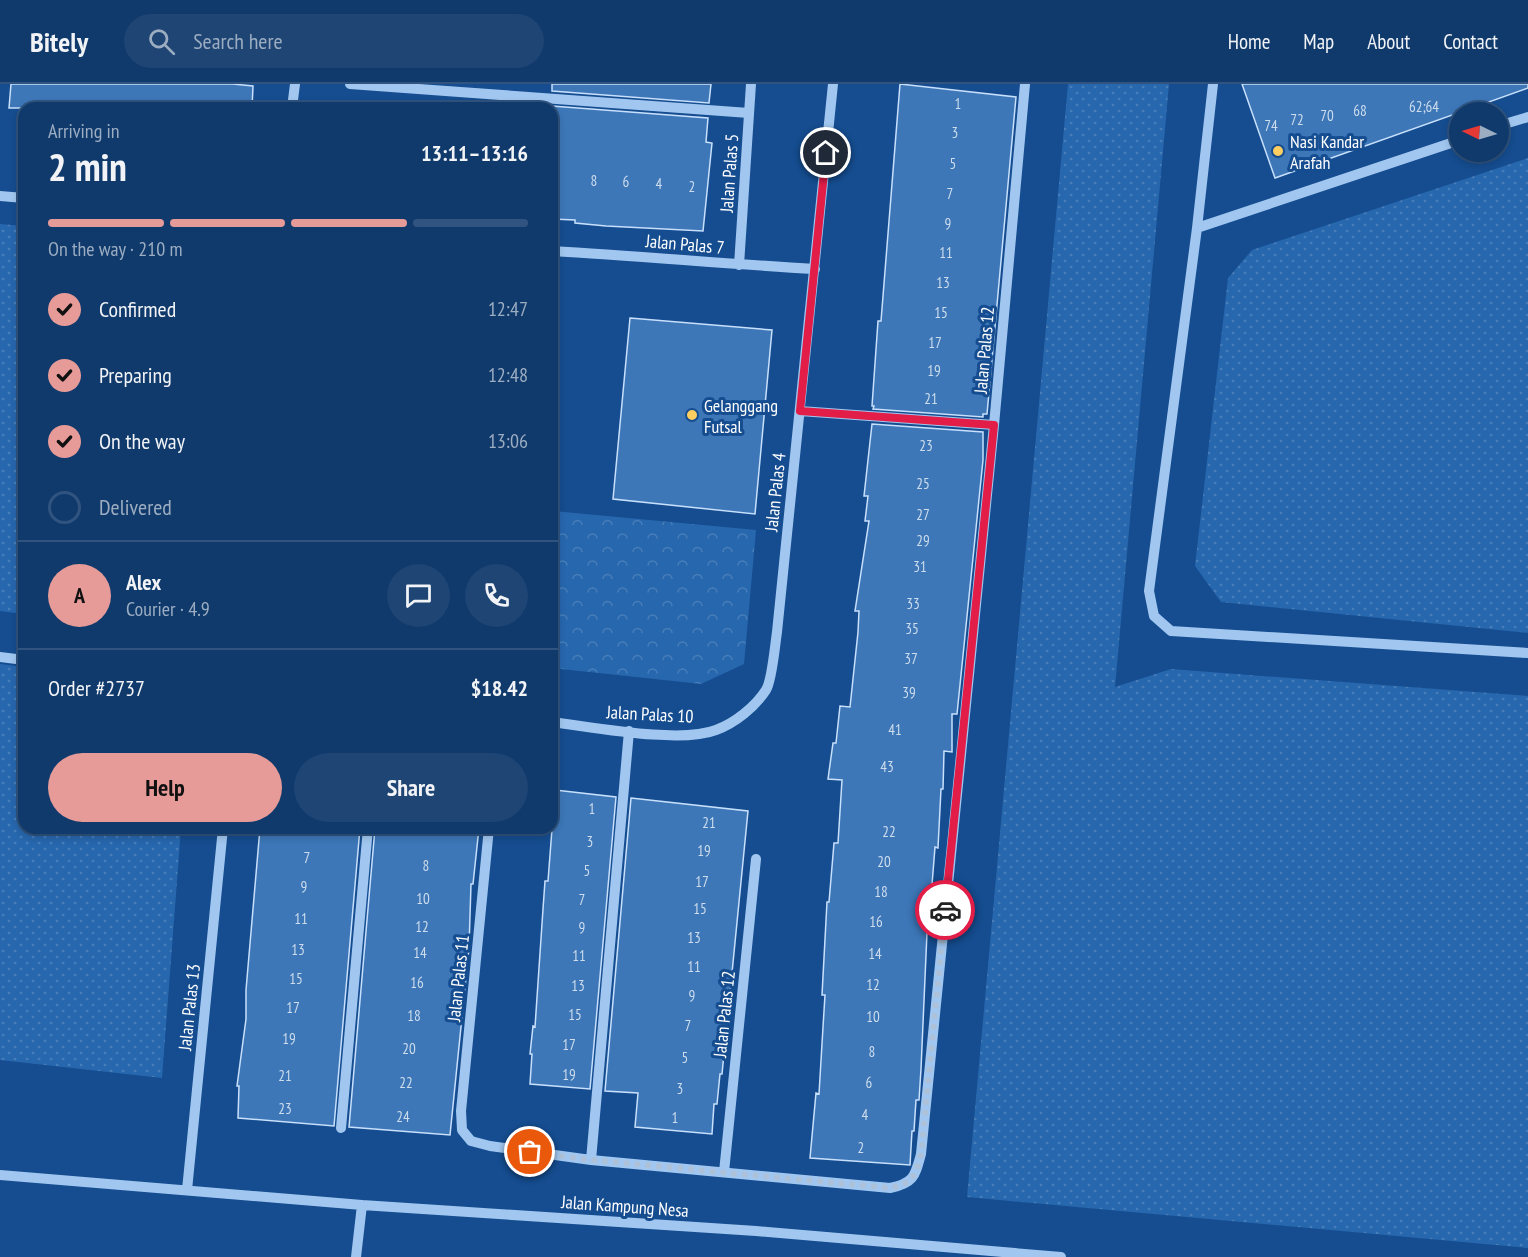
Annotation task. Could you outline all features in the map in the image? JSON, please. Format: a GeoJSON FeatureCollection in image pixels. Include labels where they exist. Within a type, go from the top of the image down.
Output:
{"type":"FeatureCollection","features":[{"type":"Feature","properties":{"kind":"street"},"geometry":{"type":"LineString","coordinates":[[293,102],[295,84]]}},
{"type":"Feature","properties":{"kind":"street"},"geometry":{"type":"LineString","coordinates":[[350,84],[749,113]]}},
{"type":"Feature","properties":{"kind":"street","name":"Jalan Palas 5"},"geometry":{"type":"LineString","coordinates":[[739,265],[751,84]]}},
{"type":"Feature","properties":{"kind":"street","name":"Jalan Palas 4"},"geometry":{"type":"LineString","coordinates":[[767,689],[777,632],[833,84]]}},
{"type":"Feature","properties":{"kind":"street","name":"Jalan Palas 12"},"geometry":{"type":"LineString","coordinates":[[462,1131],[471,1141],[490,1146],[591,1160],[890,1188],[904,1185],[915,1176],[921,1154],[994,425],[1025,84]]}},
{"type":"Feature","properties":{"kind":"street"},"geometry":{"type":"LineString","coordinates":[[1213,84],[1197,228],[1149,591],[1154,616],[1171,631],[1528,653]]}},
{"type":"Feature","properties":{"kind":"street"},"geometry":{"type":"LineString","coordinates":[[1509,123],[1528,117]]}},
{"type":"Feature","properties":{"kind":"street"},"geometry":{"type":"LineString","coordinates":[[1197,228],[1449,144]]}},
{"type":"Feature","properties":{"kind":"street"},"geometry":{"type":"LineString","coordinates":[[0,196],[18,198]]}},
{"type":"Feature","properties":{"kind":"street","name":"Jalan Palas 7"},"geometry":{"type":"LineString","coordinates":[[558,251],[815,269]]}},
{"type":"Feature","properties":{"kind":"street"},"geometry":{"type":"LineString","coordinates":[[800,411],[994,425]]}},
{"type":"Feature","properties":{"kind":"street"},"geometry":{"type":"LineString","coordinates":[[0,657],[18,659]]}},
{"type":"Feature","properties":{"kind":"street","name":"Jalan Palas 10"},"geometry":{"type":"LineString","coordinates":[[558,723],[685,736],[716,730],[748,711],[767,689]]}},
{"type":"Feature","properties":{"kind":"street"},"geometry":{"type":"LineString","coordinates":[[591,1160],[629,731]]}},
{"type":"Feature","properties":{"kind":"street","name":"Jalan Palas 13"},"geometry":{"type":"LineString","coordinates":[[187,1190],[222,834]]}},
{"type":"Feature","properties":{"kind":"street"},"geometry":{"type":"LineString","coordinates":[[341,1128],[367,834]]}},
{"type":"Feature","properties":{"kind":"street","name":"Jalan Palas 11"},"geometry":{"type":"LineString","coordinates":[[462,1131],[461,1111],[488,834]]}},
{"type":"Feature","properties":{"kind":"street","name":"Jalan Palas 12"},"geometry":{"type":"LineString","coordinates":[[724,1172],[756,860]]}},
{"type":"Feature","properties":{"kind":"street","name":"Jalan Kampung Nesa"},"geometry":{"type":"LineString","coordinates":[[0,1175],[362,1205],[756,1231],[1061,1257]]}},
{"type":"Feature","properties":{"kind":"street"},"geometry":{"type":"LineString","coordinates":[[356,1257],[362,1205]]}},
{"type":"Feature","properties":{"kind":"green space"},"geometry":{"type":"Polygon","coordinates":[[[1068,84],[1169,84],[1115,687],[1171,669],[1528,696],[1528,1248],[967,1197],[1068,84]]]}},
{"type":"Feature","properties":{"kind":"green space"},"geometry":{"type":"Polygon","coordinates":[[[1528,158],[1528,633],[1221,602],[1195,566],[1228,278],[1252,250],[1528,158]]]}},
{"type":"Feature","properties":{"kind":"green space"},"geometry":{"type":"Polygon","coordinates":[[[0,224],[18,226],[18,613],[0,611],[0,224]]]}},
{"type":"Feature","properties":{"kind":"green space"},"geometry":{"type":"Polygon","coordinates":[[[558,511],[756,530],[744,664],[701,684],[558,669],[558,511]]]}},
{"type":"Feature","properties":{"kind":"green space"},"geometry":{"type":"Polygon","coordinates":[[[0,664],[18,666],[18,834],[181,834],[162,1078],[0,1060],[0,664]]]}},
{"type":"Feature","properties":{"kind":"building"},"geometry":{"type":"Polygon","coordinates":[[[11,84],[233,84],[253,86],[252,102],[18,102],[18,108],[9,108],[11,84]]]}},
{"type":"Feature","properties":{"kind":"building"},"geometry":{"type":"Polygon","coordinates":[[[552,84],[711,84],[709,103],[552,91],[552,84]]]}},
{"type":"Feature","properties":{"kind":"building"},"geometry":{"type":"Polygon","coordinates":[[[900,84],[1016,97],[987,414],[983,414],[983,417],[873,409],[874,406],[872,406],[900,84]]]}},
{"type":"Feature","properties":{"kind":"building"},"geometry":{"type":"Polygon","coordinates":[[[1242,84],[1528,84],[1528,88],[1489,102],[1449,102],[1449,116],[1275,178],[1242,84]]]}},
{"type":"Feature","properties":{"kind":"building"},"geometry":{"type":"Polygon","coordinates":[[[558,106],[708,118],[706,142],[712,143],[703,231],[606,226],[575,223],[575,220],[558,219],[558,106]]]}},
{"type":"Feature","properties":{"kind":"building","name":"Gelanggang Futsal"},"geometry":{"type":"Polygon","coordinates":[[[630,318],[772,330],[755,514],[613,499],[630,318]]]}},
{"type":"Feature","properties":{"kind":"building"},"geometry":{"type":"Polygon","coordinates":[[[872,424],[983,432],[983,460],[957,714],[952,714],[952,752],[944,751],[938,848],[935,847],[930,910],[928,910],[919,1100],[916,1100],[910,1165],[810,1158],[816,1093],[819,1094],[825,995],[822,995],[827,902],[829,902],[834,843],[838,843],[842,780],[828,779],[833,743],[836,743],[840,706],[850,707],[858,632],[859,611],[855,611],[869,521],[865,521],[868,496],[864,496],[872,424]]]}},
{"type":"Feature","properties":{"kind":"building"},"geometry":{"type":"Polygon","coordinates":[[[558,790],[616,797],[590,1089],[530,1084],[532,1054],[530,1054],[533,1026],[535,1027],[545,881],[548,881],[552,834],[558,834],[558,790]]]}},
{"type":"Feature","properties":{"kind":"building"},"geometry":{"type":"Polygon","coordinates":[[[631,798],[748,811],[722,1074],[720,1074],[717,1104],[714,1104],[712,1134],[635,1127],[638,1093],[605,1091],[631,798]]]}},
{"type":"Feature","properties":{"kind":"building"},"geometry":{"type":"Polygon","coordinates":[[[259,834],[359,834],[334,1126],[238,1118],[239,1086],[237,1086],[246,1019],[246,990],[259,834]]]}},
{"type":"Feature","properties":{"kind":"building"},"geometry":{"type":"Polygon","coordinates":[[[374,834],[478,834],[473,884],[471,884],[469,948],[450,1135],[349,1127],[374,834]]]}},
{"type":"Feature","properties":{"kind":"way so far"},"geometry":{"type":"LineString","coordinates":[[530,1152],[591,1160],[890,1188],[904,1185],[915,1176],[921,1154],[945,910]]}},
{"type":"Feature","properties":{"kind":"place","name":"Nasi Kandar Arafah"},"geometry":{"type":"Point","coordinates":[1278,151]}},
{"type":"Feature","properties":{"kind":"place","name":"Gelanggang Futsal"},"geometry":{"type":"Point","coordinates":[692,415]}},
{"type":"Feature","properties":{"kind":"route"},"geometry":{"type":"LineString","coordinates":[[826,153],[800,411],[994,425],[945,910]]}}]}
